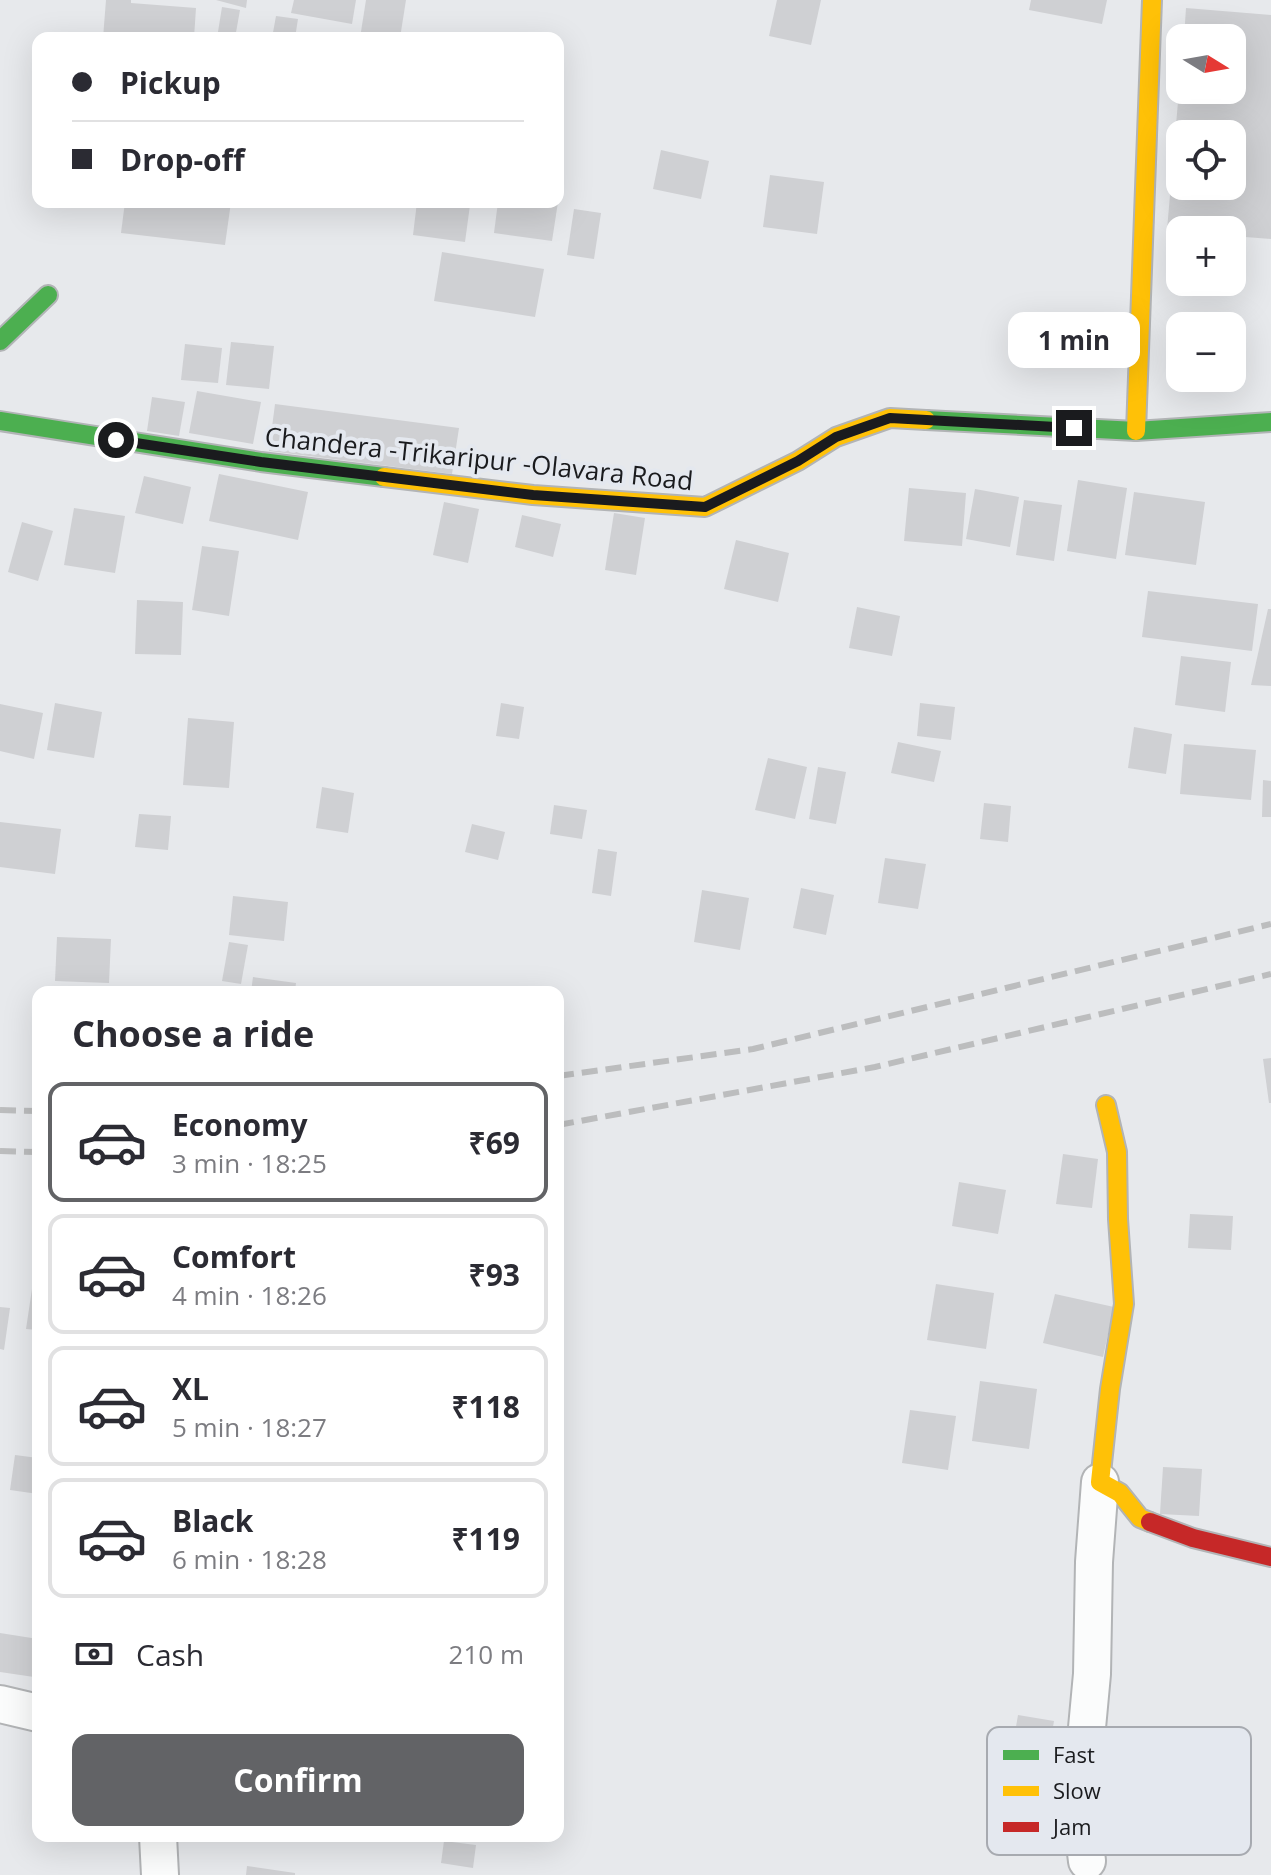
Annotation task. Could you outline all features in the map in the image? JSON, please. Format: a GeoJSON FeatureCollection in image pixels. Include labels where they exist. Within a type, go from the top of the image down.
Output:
{"type":"FeatureCollection","features":[{"type":"Feature","properties":{"kind":"main road"},"geometry":{"type":"LineString","coordinates":[[1136,431],[1152,0]]}},
{"type":"Feature","properties":{"kind":"main road"},"geometry":{"type":"LineString","coordinates":[[0,341],[48,295]]}},
{"type":"Feature","properties":{"kind":"main road","name":"Chandera -Trikaripur -Olavara Road"},"geometry":{"type":"LineString","coordinates":[[0,421],[261,462],[533,495],[705,507],[798,461],[836,437],[890,418],[1136,431],[1271,422]]}},
{"type":"Feature","properties":{"kind":"main road"},"geometry":{"type":"LineString","coordinates":[[1106,1105],[1117,1152],[1124,1304],[1110,1389],[1100,1482],[1120,1493],[1140,1518],[1193,1538],[1271,1557]]}},
{"type":"Feature","properties":{"kind":"street"},"geometry":{"type":"LineString","coordinates":[[1087,1727],[1100,1482]]}},
{"type":"Feature","properties":{"kind":"street"},"geometry":{"type":"LineString","coordinates":[[0,1704],[32,1712]]}},
{"type":"Feature","properties":{"kind":"street"},"geometry":{"type":"LineString","coordinates":[[158,1842],[160,1875]]}},
{"type":"Feature","properties":{"kind":"street"},"geometry":{"type":"LineString","coordinates":[[1086,1855],[1087,1861]]}},
{"type":"Feature","properties":{"kind":"building"},"geometry":{"type":"Polygon","coordinates":[[[106,0],[196,8],[194,32],[103,32],[106,0]]]}},
{"type":"Feature","properties":{"kind":"building"},"geometry":{"type":"Polygon","coordinates":[[[216,0],[247,0],[246,8],[216,0]]]}},
{"type":"Feature","properties":{"kind":"building"},"geometry":{"type":"Polygon","coordinates":[[[294,0],[356,0],[352,24],[291,13],[294,0]]]}},
{"type":"Feature","properties":{"kind":"building"},"geometry":{"type":"Polygon","coordinates":[[[366,0],[406,0],[401,32],[361,32],[366,0]]]}},
{"type":"Feature","properties":{"kind":"building"},"geometry":{"type":"Polygon","coordinates":[[[777,0],[821,0],[811,45],[769,36],[777,0]]]}},
{"type":"Feature","properties":{"kind":"building"},"geometry":{"type":"Polygon","coordinates":[[[1031,0],[1107,0],[1102,24],[1029,10],[1031,0]]]}},
{"type":"Feature","properties":{"kind":"building"},"geometry":{"type":"Polygon","coordinates":[[[222,7],[240,10],[236,32],[218,32],[222,7]]]}},
{"type":"Feature","properties":{"kind":"building"},"geometry":{"type":"Polygon","coordinates":[[[1186,8],[1271,15],[1271,239],[1246,237],[1246,216],[1168,216],[1170,200],[1246,200],[1246,120],[1176,120],[1178,104],[1246,104],[1246,24],[1185,24],[1186,8]]]}},
{"type":"Feature","properties":{"kind":"building"},"geometry":{"type":"Polygon","coordinates":[[[276,16],[298,19],[296,32],[273,32],[276,16]]]}},
{"type":"Feature","properties":{"kind":"building"},"geometry":{"type":"Polygon","coordinates":[[[661,150],[709,161],[701,199],[653,189],[661,150]]]}},
{"type":"Feature","properties":{"kind":"building"},"geometry":{"type":"Polygon","coordinates":[[[770,175],[824,182],[817,234],[763,227],[770,175]]]}},
{"type":"Feature","properties":{"kind":"building"},"geometry":{"type":"Polygon","coordinates":[[[124,208],[230,208],[225,245],[121,233],[124,208]]]}},
{"type":"Feature","properties":{"kind":"building"},"geometry":{"type":"Polygon","coordinates":[[[416,208],[470,208],[465,242],[413,235],[416,208]]]}},
{"type":"Feature","properties":{"kind":"building"},"geometry":{"type":"Polygon","coordinates":[[[497,208],[557,208],[552,241],[494,233],[497,208]]]}},
{"type":"Feature","properties":{"kind":"building"},"geometry":{"type":"Polygon","coordinates":[[[574,209],[601,213],[594,259],[567,255],[574,209]]]}},
{"type":"Feature","properties":{"kind":"building"},"geometry":{"type":"Polygon","coordinates":[[[442,252],[544,269],[535,317],[434,301],[442,252]]]}},
{"type":"Feature","properties":{"kind":"building"},"geometry":{"type":"Polygon","coordinates":[[[231,342],[274,346],[269,389],[226,385],[231,342]]]}},
{"type":"Feature","properties":{"kind":"building"},"geometry":{"type":"Polygon","coordinates":[[[185,344],[222,348],[218,383],[181,380],[185,344]]]}},
{"type":"Feature","properties":{"kind":"building"},"geometry":{"type":"Polygon","coordinates":[[[197,391],[261,402],[253,444],[189,433],[197,391]]]}},
{"type":"Feature","properties":{"kind":"building"},"geometry":{"type":"Polygon","coordinates":[[[152,397],[185,402],[179,436],[147,431],[152,397]]]}},
{"type":"Feature","properties":{"kind":"building"},"geometry":{"type":"Polygon","coordinates":[[[275,404],[459,428],[452,474],[269,451],[275,404]]]}},
{"type":"Feature","properties":{"kind":"building"},"geometry":{"type":"Polygon","coordinates":[[[219,474],[308,492],[298,540],[209,521],[219,474]]]}},
{"type":"Feature","properties":{"kind":"building"},"geometry":{"type":"Polygon","coordinates":[[[144,476],[191,487],[183,524],[135,513],[144,476]]]}},
{"type":"Feature","properties":{"kind":"building"},"geometry":{"type":"Polygon","coordinates":[[[1078,480],[1127,488],[1116,559],[1067,551],[1078,480]]]}},
{"type":"Feature","properties":{"kind":"building"},"geometry":{"type":"Polygon","coordinates":[[[909,488],[966,493],[962,546],[904,541],[909,488]]]}},
{"type":"Feature","properties":{"kind":"building"},"geometry":{"type":"Polygon","coordinates":[[[975,489],[1019,497],[1010,547],[966,539],[975,489]]]}},
{"type":"Feature","properties":{"kind":"building"},"geometry":{"type":"Polygon","coordinates":[[[1134,492],[1205,502],[1196,565],[1125,555],[1134,492]]]}},
{"type":"Feature","properties":{"kind":"building"},"geometry":{"type":"Polygon","coordinates":[[[1024,500],[1062,505],[1054,561],[1016,555],[1024,500]]]}},
{"type":"Feature","properties":{"kind":"building"},"geometry":{"type":"Polygon","coordinates":[[[444,502],[479,509],[468,563],[433,555],[444,502]]]}},
{"type":"Feature","properties":{"kind":"building"},"geometry":{"type":"Polygon","coordinates":[[[74,508],[125,516],[115,573],[64,565],[74,508]]]}},
{"type":"Feature","properties":{"kind":"building"},"geometry":{"type":"Polygon","coordinates":[[[614,513],[645,518],[636,575],[605,570],[614,513]]]}},
{"type":"Feature","properties":{"kind":"building"},"geometry":{"type":"Polygon","coordinates":[[[522,515],[561,524],[553,557],[515,547],[522,515]]]}},
{"type":"Feature","properties":{"kind":"building"},"geometry":{"type":"Polygon","coordinates":[[[22,522],[53,531],[38,581],[8,572],[22,522]]]}},
{"type":"Feature","properties":{"kind":"building"},"geometry":{"type":"Polygon","coordinates":[[[736,540],[789,553],[778,602],[724,589],[736,540]]]}},
{"type":"Feature","properties":{"kind":"building"},"geometry":{"type":"Polygon","coordinates":[[[202,546],[239,551],[229,616],[192,610],[202,546]]]}},
{"type":"Feature","properties":{"kind":"building"},"geometry":{"type":"Polygon","coordinates":[[[1148,591],[1258,604],[1252,651],[1142,637],[1148,591]]]}},
{"type":"Feature","properties":{"kind":"building"},"geometry":{"type":"Polygon","coordinates":[[[137,600],[183,602],[181,655],[135,654],[137,600]]]}},
{"type":"Feature","properties":{"kind":"building"},"geometry":{"type":"Polygon","coordinates":[[[857,607],[900,616],[892,656],[849,648],[857,607]]]}},
{"type":"Feature","properties":{"kind":"building"},"geometry":{"type":"Polygon","coordinates":[[[1268,609],[1271,609],[1271,686],[1251,685],[1268,609]]]}},
{"type":"Feature","properties":{"kind":"building"},"geometry":{"type":"Polygon","coordinates":[[[1181,656],[1231,662],[1225,712],[1175,705],[1181,656]]]}},
{"type":"Feature","properties":{"kind":"building"},"geometry":{"type":"Polygon","coordinates":[[[55,703],[102,712],[94,758],[47,750],[55,703]]]}},
{"type":"Feature","properties":{"kind":"building"},"geometry":{"type":"Polygon","coordinates":[[[501,703],[524,707],[519,739],[496,736],[501,703]]]}},
{"type":"Feature","properties":{"kind":"building"},"geometry":{"type":"Polygon","coordinates":[[[920,703],[955,707],[951,740],[917,736],[920,703]]]}},
{"type":"Feature","properties":{"kind":"building"},"geometry":{"type":"Polygon","coordinates":[[[0,704],[43,713],[34,759],[0,751],[0,704]]]}},
{"type":"Feature","properties":{"kind":"building"},"geometry":{"type":"Polygon","coordinates":[[[188,718],[234,722],[229,788],[183,785],[188,718]]]}},
{"type":"Feature","properties":{"kind":"building"},"geometry":{"type":"Polygon","coordinates":[[[1134,727],[1172,734],[1166,774],[1128,768],[1134,727]]]}},
{"type":"Feature","properties":{"kind":"building"},"geometry":{"type":"Polygon","coordinates":[[[898,742],[941,751],[934,782],[891,773],[898,742]]]}},
{"type":"Feature","properties":{"kind":"building"},"geometry":{"type":"Polygon","coordinates":[[[1184,744],[1256,750],[1251,800],[1180,794],[1184,744]]]}},
{"type":"Feature","properties":{"kind":"building"},"geometry":{"type":"Polygon","coordinates":[[[768,758],[807,767],[795,819],[755,810],[768,758]]]}},
{"type":"Feature","properties":{"kind":"building"},"geometry":{"type":"Polygon","coordinates":[[[818,767],[846,772],[836,824],[809,819],[818,767]]]}},
{"type":"Feature","properties":{"kind":"building"},"geometry":{"type":"Polygon","coordinates":[[[1263,780],[1271,781],[1271,817],[1262,817],[1263,780]]]}},
{"type":"Feature","properties":{"kind":"building"},"geometry":{"type":"Polygon","coordinates":[[[322,787],[354,793],[348,833],[316,828],[322,787]]]}},
{"type":"Feature","properties":{"kind":"building"},"geometry":{"type":"Polygon","coordinates":[[[984,803],[1011,806],[1008,842],[980,839],[984,803]]]}},
{"type":"Feature","properties":{"kind":"building"},"geometry":{"type":"Polygon","coordinates":[[[554,805],[587,810],[582,839],[550,834],[554,805]]]}},
{"type":"Feature","properties":{"kind":"building"},"geometry":{"type":"Polygon","coordinates":[[[139,814],[171,816],[168,850],[135,847],[139,814]]]}},
{"type":"Feature","properties":{"kind":"building"},"geometry":{"type":"Polygon","coordinates":[[[0,822],[61,829],[55,874],[0,867],[0,822]]]}},
{"type":"Feature","properties":{"kind":"building"},"geometry":{"type":"Polygon","coordinates":[[[472,824],[505,832],[498,860],[465,852],[472,824]]]}},
{"type":"Feature","properties":{"kind":"building"},"geometry":{"type":"Polygon","coordinates":[[[598,849],[617,852],[611,896],[592,893],[598,849]]]}},
{"type":"Feature","properties":{"kind":"building"},"geometry":{"type":"Polygon","coordinates":[[[885,858],[926,864],[918,909],[878,903],[885,858]]]}},
{"type":"Feature","properties":{"kind":"building"},"geometry":{"type":"Polygon","coordinates":[[[801,888],[834,895],[826,935],[793,928],[801,888]]]}},
{"type":"Feature","properties":{"kind":"building"},"geometry":{"type":"Polygon","coordinates":[[[702,890],[749,898],[740,950],[694,942],[702,890]]]}},
{"type":"Feature","properties":{"kind":"building"},"geometry":{"type":"Polygon","coordinates":[[[233,896],[288,902],[284,941],[229,935],[233,896]]]}},
{"type":"Feature","properties":{"kind":"building"},"geometry":{"type":"Polygon","coordinates":[[[57,937],[111,939],[109,983],[55,981],[57,937]]]}},
{"type":"Feature","properties":{"kind":"building"},"geometry":{"type":"Polygon","coordinates":[[[229,942],[248,945],[241,984],[222,981],[229,942]]]}},
{"type":"Feature","properties":{"kind":"building"},"geometry":{"type":"Polygon","coordinates":[[[253,977],[296,983],[296,986],[252,986],[253,977]]]}},
{"type":"Feature","properties":{"kind":"building"},"geometry":{"type":"Polygon","coordinates":[[[1271,1058],[1271,1103],[1269,1103],[1263,1059],[1271,1058]]]}},
{"type":"Feature","properties":{"kind":"building"},"geometry":{"type":"Polygon","coordinates":[[[1063,1154],[1098,1159],[1092,1208],[1056,1204],[1063,1154]]]}},
{"type":"Feature","properties":{"kind":"building"},"geometry":{"type":"Polygon","coordinates":[[[959,1182],[1006,1190],[998,1234],[952,1226],[959,1182]]]}},
{"type":"Feature","properties":{"kind":"building"},"geometry":{"type":"Polygon","coordinates":[[[1190,1214],[1233,1216],[1231,1250],[1188,1248],[1190,1214]]]}},
{"type":"Feature","properties":{"kind":"building"},"geometry":{"type":"Polygon","coordinates":[[[936,1284],[994,1293],[986,1349],[927,1340],[936,1284]]]}},
{"type":"Feature","properties":{"kind":"building"},"geometry":{"type":"Polygon","coordinates":[[[32,1289],[32,1330],[26,1329],[32,1289]]]}},
{"type":"Feature","properties":{"kind":"building"},"geometry":{"type":"Polygon","coordinates":[[[1055,1294],[1114,1307],[1103,1357],[1043,1343],[1055,1294]]]}},
{"type":"Feature","properties":{"kind":"building"},"geometry":{"type":"Polygon","coordinates":[[[0,1307],[10,1308],[4,1350],[0,1349],[0,1307]]]}},
{"type":"Feature","properties":{"kind":"building"},"geometry":{"type":"Polygon","coordinates":[[[980,1381],[1037,1389],[1029,1449],[972,1441],[980,1381]]]}},
{"type":"Feature","properties":{"kind":"building"},"geometry":{"type":"Polygon","coordinates":[[[910,1410],[956,1416],[948,1470],[902,1463],[910,1410]]]}},
{"type":"Feature","properties":{"kind":"building"},"geometry":{"type":"Polygon","coordinates":[[[15,1455],[32,1457],[32,1493],[10,1490],[15,1455]]]}},
{"type":"Feature","properties":{"kind":"building"},"geometry":{"type":"Polygon","coordinates":[[[1163,1467],[1202,1469],[1199,1516],[1160,1514],[1163,1467]]]}},
{"type":"Feature","properties":{"kind":"building"},"geometry":{"type":"Polygon","coordinates":[[[0,1633],[32,1638],[32,1677],[0,1672],[0,1633]]]}},
{"type":"Feature","properties":{"kind":"building"},"geometry":{"type":"Polygon","coordinates":[[[1018,1715],[1054,1721],[1053,1727],[1016,1727],[1018,1715]]]}},
{"type":"Feature","properties":{"kind":"building"},"geometry":{"type":"Polygon","coordinates":[[[444,1842],[476,1845],[473,1868],[441,1863],[444,1842]]]}},
{"type":"Feature","properties":{"kind":"building"},"geometry":{"type":"Polygon","coordinates":[[[247,1866],[295,1873],[295,1875],[246,1875],[247,1866]]]}},
{"type":"Feature","properties":{"kind":"railway"},"geometry":{"type":"LineString","coordinates":[[564,1075],[753,1049],[1271,924]]}},
{"type":"Feature","properties":{"kind":"railway"},"geometry":{"type":"LineString","coordinates":[[564,1124],[875,1067],[1271,974]]}},
{"type":"Feature","properties":{"kind":"railway"},"geometry":{"type":"LineString","coordinates":[[0,1110],[32,1111]]}},
{"type":"Feature","properties":{"kind":"railway"},"geometry":{"type":"LineString","coordinates":[[0,1151],[32,1152]]}},
{"type":"Feature","properties":{"kind":"traffic: fast"},"geometry":{"type":"LineString","coordinates":[[0,341],[48,295]]}},
{"type":"Feature","properties":{"kind":"traffic: fast"},"geometry":{"type":"LineString","coordinates":[[926,420],[1136,431],[1271,422]]}},
{"type":"Feature","properties":{"kind":"traffic: fast"},"geometry":{"type":"LineString","coordinates":[[0,421],[261,462],[384,477]]}},
{"type":"Feature","properties":{"kind":"traffic: slow"},"geometry":{"type":"LineString","coordinates":[[1136,431],[1152,0]]}},
{"type":"Feature","properties":{"kind":"traffic: slow"},"geometry":{"type":"LineString","coordinates":[[384,477],[533,495],[705,507],[798,461],[836,437],[890,418],[926,420]]}},
{"type":"Feature","properties":{"kind":"traffic: slow"},"geometry":{"type":"LineString","coordinates":[[1106,1105],[1117,1152],[1124,1304],[1110,1389],[1100,1482],[1120,1493],[1140,1518],[1150,1522]]}},
{"type":"Feature","properties":{"kind":"traffic: jam"},"geometry":{"type":"LineString","coordinates":[[1150,1522],[1193,1538],[1271,1557]]}},
{"type":"Feature","properties":{"kind":"route"},"geometry":{"type":"LineString","coordinates":[[116,440],[261,462],[533,495],[705,507],[798,461],[836,437],[890,418],[1074,428]]}}]}
